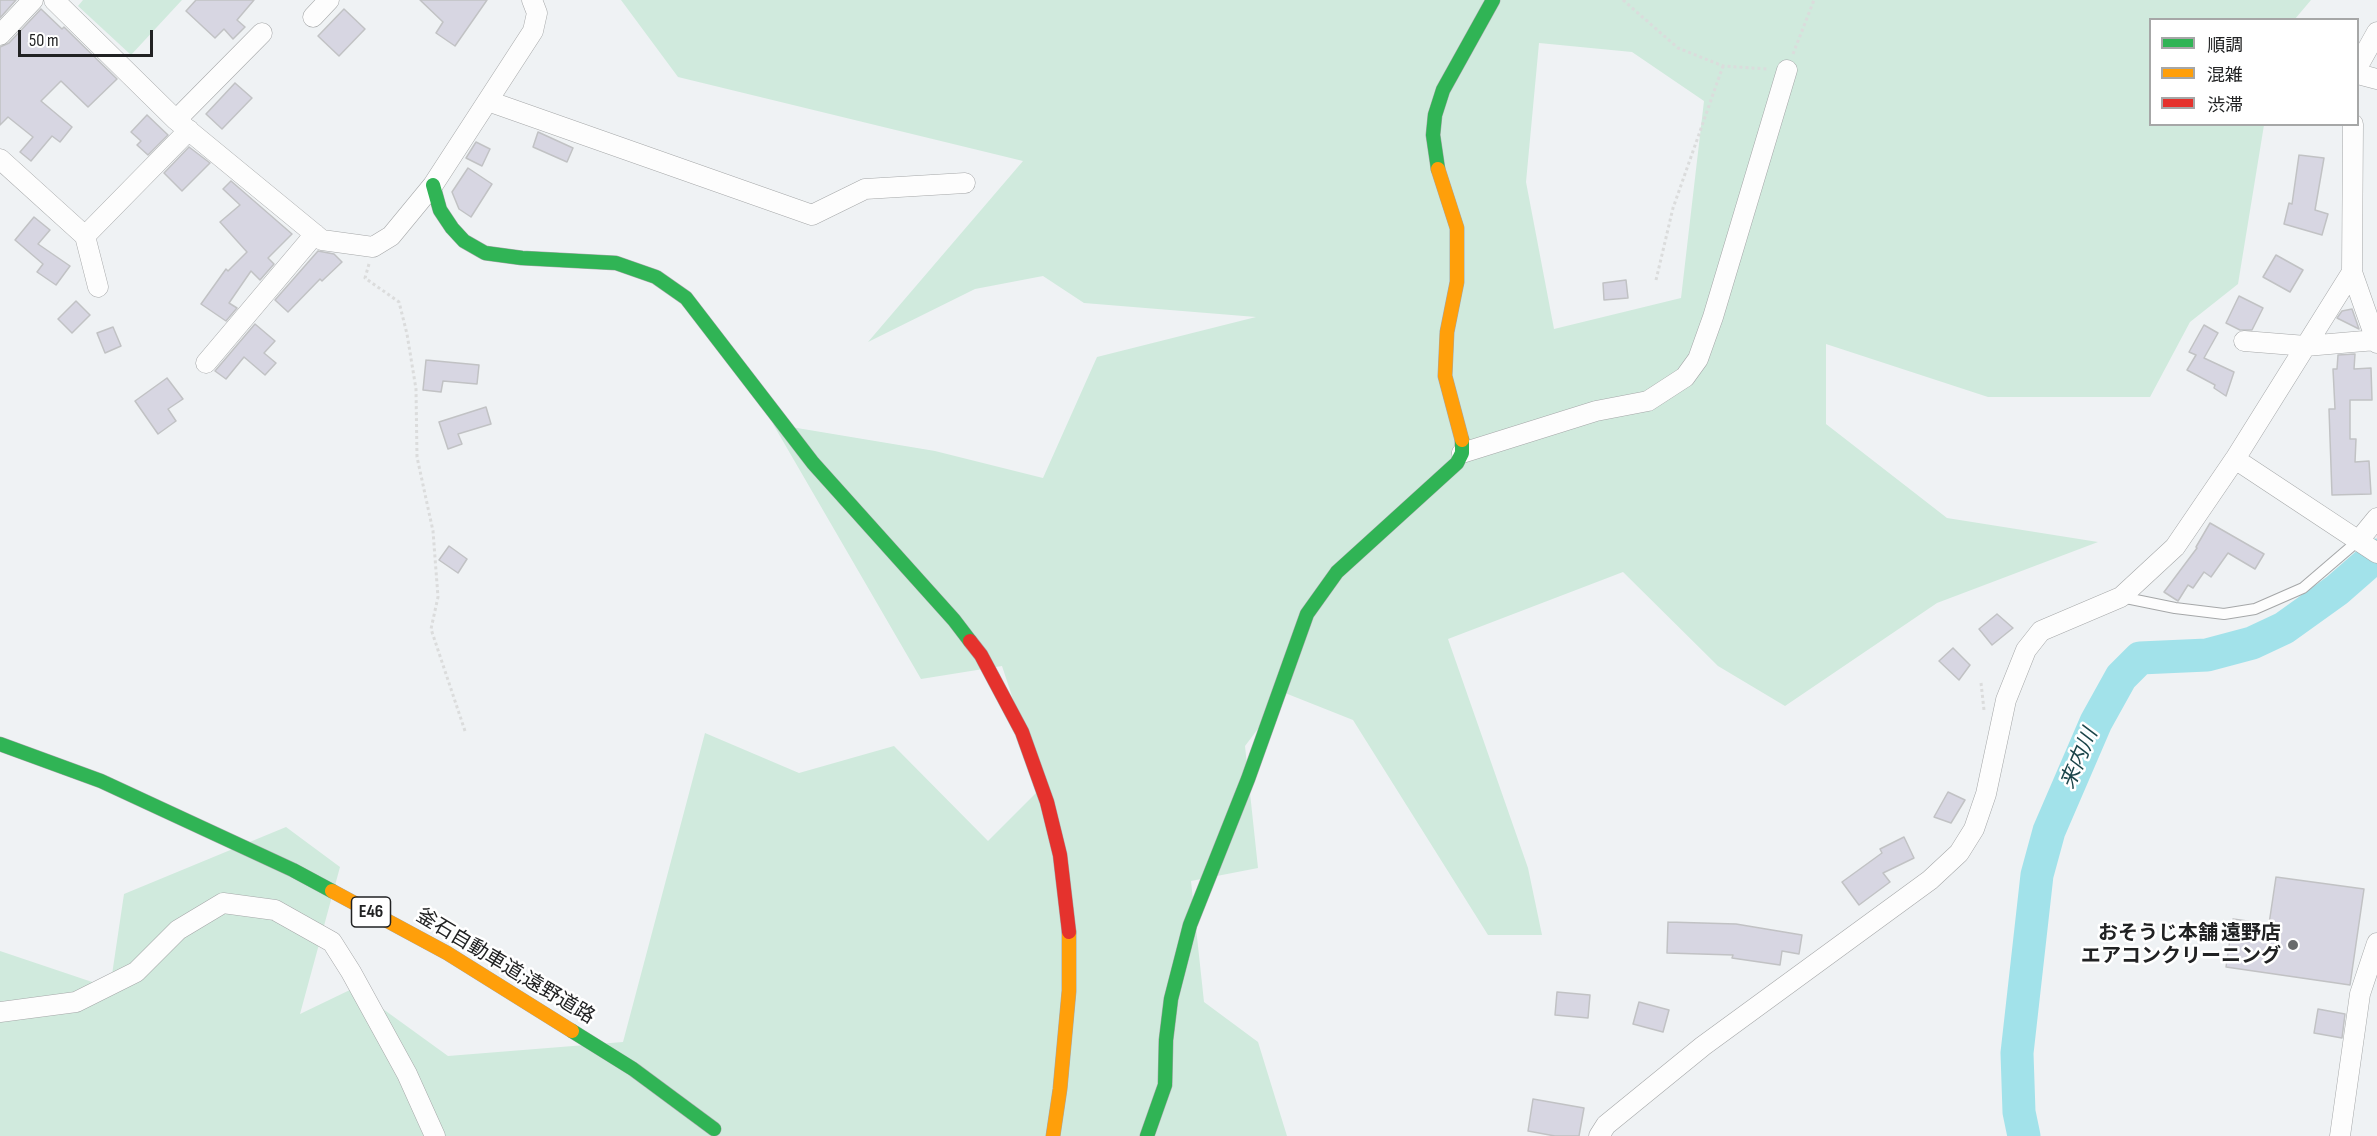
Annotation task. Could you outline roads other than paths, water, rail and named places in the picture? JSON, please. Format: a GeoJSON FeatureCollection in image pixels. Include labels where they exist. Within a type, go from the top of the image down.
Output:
{"type":"FeatureCollection","features":[{"type":"Feature","properties":{"kind":"main road"},"geometry":{"type":"LineString","coordinates":[[1147,1136],[1165,1085],[1166,1040],[1171,999],[1190,926],[1248,779],[1307,614],[1337,572],[1457,463],[1462,453],[1462,441],[1445,376],[1447,332],[1456,282],[1456,228],[1438,171],[1433,135],[1435,115],[1443,90],[1493,0]]}},
{"type":"Feature","properties":{"kind":"main road"},"geometry":{"type":"LineString","coordinates":[[433,185],[441,210],[452,228],[464,241],[484,253],[522,258],[616,263],[656,277],[686,297],[813,463],[954,620],[981,655],[1022,732],[1047,802],[1060,855],[1069,929],[1069,991],[1060,1089],[1053,1136]]}},
{"type":"Feature","properties":{"kind":"main road","name":"釜石自動車道;遠野道路"},"geometry":{"type":"LineString","coordinates":[[0,744],[101,781],[293,870],[437,947],[633,1069],[714,1129]]}},
{"type":"Feature","properties":{"kind":"street"},"geometry":{"type":"LineString","coordinates":[[0,35],[33,0]]}},
{"type":"Feature","properties":{"kind":"street"},"geometry":{"type":"LineString","coordinates":[[54,0],[183,125],[322,240],[373,247],[391,236],[433,185],[488,101],[533,31],[537,13],[532,0]]}},
{"type":"Feature","properties":{"kind":"street"},"geometry":{"type":"LineString","coordinates":[[313,17],[329,0]]}},
{"type":"Feature","properties":{"kind":"street"},"geometry":{"type":"LineString","coordinates":[[2363,74],[2377,32]]}},
{"type":"Feature","properties":{"kind":"street"},"geometry":{"type":"LineString","coordinates":[[85,236],[262,33]]}},
{"type":"Feature","properties":{"kind":"street"},"geometry":{"type":"LineString","coordinates":[[1462,453],[1596,411],[1648,401],[1685,377],[1698,359],[1713,317],[1787,70]]}},
{"type":"Feature","properties":{"kind":"street"},"geometry":{"type":"LineString","coordinates":[[488,101],[812,214],[865,189],[965,183]]}},
{"type":"Feature","properties":{"kind":"street"},"geometry":{"type":"LineString","coordinates":[[2244,341],[2306,346],[2377,341],[2352,272],[2353,126]]}},
{"type":"Feature","properties":{"kind":"street"},"geometry":{"type":"LineString","coordinates":[[0,159],[85,236],[98,287]]}},
{"type":"Feature","properties":{"kind":"street"},"geometry":{"type":"LineString","coordinates":[[206,363],[315,234]]}},
{"type":"Feature","properties":{"kind":"street"},"geometry":{"type":"LineString","coordinates":[[1599,1136],[1606,1125],[1703,1046],[1930,880],[1959,853],[1974,829],[1986,794],[2006,700],[2026,650],[2041,631],[2121,597],[2175,547],[2235,459],[2352,272]]}},
{"type":"Feature","properties":{"kind":"street"},"geometry":{"type":"LineString","coordinates":[[2235,459],[2377,553]]}},
{"type":"Feature","properties":{"kind":"street"},"geometry":{"type":"LineString","coordinates":[[2359,540],[2377,518]]}},
{"type":"Feature","properties":{"kind":"street"},"geometry":{"type":"LineString","coordinates":[[0,1012],[76,1002],[136,972],[178,930],[223,903],[275,910],[332,942],[407,1074],[435,1136]]}},
{"type":"Feature","properties":{"kind":"street"},"geometry":{"type":"LineString","coordinates":[[2340,1136],[2360,993],[2377,943]]}},
{"type":"Feature","properties":{"kind":"lane"},"geometry":{"type":"LineString","coordinates":[[2121,597],[2175,609],[2224,614],[2255,609],[2303,588],[2359,540]]}},
{"type":"Feature","properties":{"kind":"waterway","name":"来内川"},"geometry":{"type":"LineString","coordinates":[[2024,1136],[2019,1112],[2017,1053],[2037,875],[2049,831],[2096,722],[2121,677],[2140,658],[2207,655],[2252,643],[2284,628],[2337,590],[2377,555]]}},
{"type":"Feature","properties":{"kind":"place","name":"おそうじ本舗 遠野店 エアコンクリーニング"},"geometry":{"type":"Point","coordinates":[2293,945]}}]}
